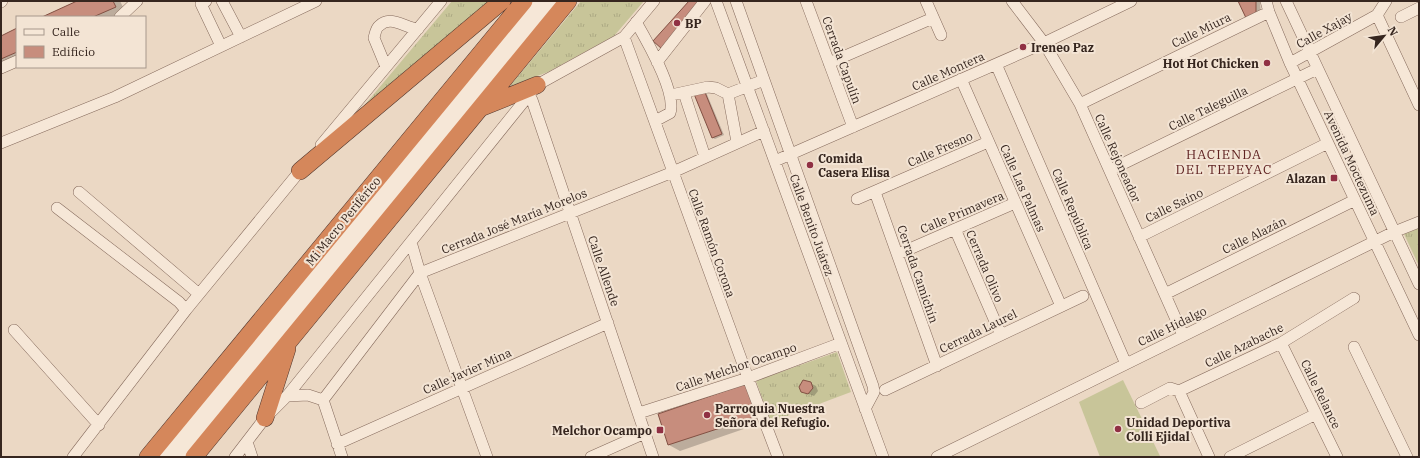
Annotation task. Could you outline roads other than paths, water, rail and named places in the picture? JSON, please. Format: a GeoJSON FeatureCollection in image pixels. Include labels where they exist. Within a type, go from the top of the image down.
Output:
{"type":"FeatureCollection","features":[{"type":"Feature","properties":{"kind":"highway"},"geometry":{"type":"LineString","coordinates":[[300,171],[502,1]]}},
{"type":"Feature","properties":{"kind":"highway"},"geometry":{"type":"LineString","coordinates":[[148,457],[524,1]]}},
{"type":"Feature","properties":{"kind":"highway"},"geometry":{"type":"LineString","coordinates":[[194,457],[568,1]]}},
{"type":"Feature","properties":{"kind":"highway"},"geometry":{"type":"LineString","coordinates":[[481,108],[533,90]]}},
{"type":"Feature","properties":{"kind":"highway"},"geometry":{"type":"LineString","coordinates":[[265,418],[290,340]]}},
{"type":"Feature","properties":{"kind":"street"},"geometry":{"type":"LineString","coordinates":[[121,16],[137,1]]}},
{"type":"Feature","properties":{"kind":"street"},"geometry":{"type":"LineString","coordinates":[[206,1],[201,4],[221,46]]}},
{"type":"Feature","properties":{"kind":"street"},"geometry":{"type":"LineString","coordinates":[[222,1],[241,37]]}},
{"type":"Feature","properties":{"kind":"street"},"geometry":{"type":"LineString","coordinates":[[1,142],[116,96],[316,1]]}},
{"type":"Feature","properties":{"kind":"street"},"geometry":{"type":"LineString","coordinates":[[73,457],[186,310],[441,1]]}},
{"type":"Feature","properties":{"kind":"street","name":"Mi Macro Periférico"},"geometry":{"type":"LineString","coordinates":[[165,457],[540,1]]}},
{"type":"Feature","properties":{"kind":"street","name":"Mi Macro Periférico"},"geometry":{"type":"LineString","coordinates":[[178,457],[553,1]]}},
{"type":"Feature","properties":{"kind":"street"},"geometry":{"type":"LineString","coordinates":[[235,457],[265,418],[287,396],[533,90],[624,37],[654,1]]}},
{"type":"Feature","properties":{"kind":"street"},"geometry":{"type":"LineString","coordinates":[[657,62],[705,1]]}},
{"type":"Feature","properties":{"kind":"street","name":"Calle Benito Juárez"},"geometry":{"type":"LineString","coordinates":[[716,1],[883,457]]}},
{"type":"Feature","properties":{"kind":"street","name":"Calle Benito Juárez"},"geometry":{"type":"LineString","coordinates":[[736,1],[873,386],[874,392],[866,409]]}},
{"type":"Feature","properties":{"kind":"street","name":"Cerrada Capulín"},"geometry":{"type":"LineString","coordinates":[[807,1],[853,127]]}},
{"type":"Feature","properties":{"kind":"street"},"geometry":{"type":"LineString","coordinates":[[926,1],[941,35]]}},
{"type":"Feature","properties":{"kind":"street","name":"Calle Rejoneador"},"geometry":{"type":"LineString","coordinates":[[1012,1],[1044,43],[1080,104],[1183,335]]}},
{"type":"Feature","properties":{"kind":"street","name":"Calle Montera"},"geometry":{"type":"LineString","coordinates":[[775,162],[1044,43],[1131,1]]}},
{"type":"Feature","properties":{"kind":"street","name":"Avenida Moctezuma"},"geometry":{"type":"LineString","coordinates":[[1286,1],[1419,284]]}},
{"type":"Feature","properties":{"kind":"street"},"geometry":{"type":"LineString","coordinates":[[1386,1],[1377,16],[1419,105]]}},
{"type":"Feature","properties":{"kind":"street","name":"Avenida Moctezuma"},"geometry":{"type":"LineString","coordinates":[[1268,7],[1290,64],[1419,335]]}},
{"type":"Feature","properties":{"kind":"street","name":"Calle Miura"},"geometry":{"type":"LineString","coordinates":[[1080,104],[1268,7]]}},
{"type":"Feature","properties":{"kind":"street"},"geometry":{"type":"LineString","coordinates":[[1401,17],[1419,8]]}},
{"type":"Feature","properties":{"kind":"street","name":"Calle Xajay"},"geometry":{"type":"LineString","coordinates":[[1290,64],[1377,16]]}},
{"type":"Feature","properties":{"kind":"street"},"geometry":{"type":"LineString","coordinates":[[829,63],[933,18]]}},
{"type":"Feature","properties":{"kind":"street"},"geometry":{"type":"LineString","coordinates":[[386,67],[374,38],[378,26],[388,20],[395,21],[410,28],[418,29]]}},
{"type":"Feature","properties":{"kind":"street"},"geometry":{"type":"LineString","coordinates":[[636,22],[657,62],[671,95],[672,108],[670,113],[655,121]]}},
{"type":"Feature","properties":{"kind":"street","name":"Calle Ramón Corona"},"geometry":{"type":"LineString","coordinates":[[624,37],[778,457]]}},
{"type":"Feature","properties":{"kind":"street"},"geometry":{"type":"LineString","coordinates":[[1,68],[16,62]]}},
{"type":"Feature","properties":{"kind":"street","name":"Calle República"},"geometry":{"type":"LineString","coordinates":[[996,64],[1126,364]]}},
{"type":"Feature","properties":{"kind":"street","name":"Calle Taleguilla"},"geometry":{"type":"LineString","coordinates":[[1110,170],[1317,69]]}},
{"type":"Feature","properties":{"kind":"street"},"geometry":{"type":"LineString","coordinates":[[671,95],[708,87],[716,88],[728,94],[764,80]]}},
{"type":"Feature","properties":{"kind":"street","name":"Calle Las Palmas"},"geometry":{"type":"LineString","coordinates":[[961,80],[1061,306]]}},
{"type":"Feature","properties":{"kind":"street","name":"Calle Allende"},"geometry":{"type":"LineString","coordinates":[[533,90],[532,100],[653,457]]}},
{"type":"Feature","properties":{"kind":"street"},"geometry":{"type":"LineString","coordinates":[[684,93],[705,157]]}},
{"type":"Feature","properties":{"kind":"street"},"geometry":{"type":"LineString","coordinates":[[728,94],[737,142]]}},
{"type":"Feature","properties":{"kind":"street","name":"Cerrada José María Morelos"},"geometry":{"type":"LineString","coordinates":[[420,273],[673,172],[764,131]]}},
{"type":"Feature","properties":{"kind":"street","name":"Calle Fresno"},"geometry":{"type":"LineString","coordinates":[[857,200],[988,142]]}},
{"type":"Feature","properties":{"kind":"street","name":"Calle Saíno"},"geometry":{"type":"LineString","coordinates":[[1139,237],[1328,143]]}},
{"type":"Feature","properties":{"kind":"street"},"geometry":{"type":"LineString","coordinates":[[79,192],[200,294]]}},
{"type":"Feature","properties":{"kind":"street","name":"Cerrada Camichín"},"geometry":{"type":"LineString","coordinates":[[875,192],[937,366]]}},
{"type":"Feature","properties":{"kind":"street","name":"Calle Alazán"},"geometry":{"type":"LineString","coordinates":[[1165,294],[1355,200]]}},
{"type":"Feature","properties":{"kind":"street","name":"Calle Primavera"},"geometry":{"type":"LineString","coordinates":[[898,254],[1015,203]]}},
{"type":"Feature","properties":{"kind":"street"},"geometry":{"type":"LineString","coordinates":[[57,208],[179,302],[186,310]]}},
{"type":"Feature","properties":{"kind":"street","name":"Calle Hidalgo"},"geometry":{"type":"LineString","coordinates":[[937,457],[1394,232],[1419,222]]}},
{"type":"Feature","properties":{"kind":"street","name":"Cerrada Olivo"},"geometry":{"type":"LineString","coordinates":[[955,229],[1001,335]]}},
{"type":"Feature","properties":{"kind":"street"},"geometry":{"type":"LineString","coordinates":[[411,242],[420,273],[487,457]]}},
{"type":"Feature","properties":{"kind":"street"},"geometry":{"type":"LineString","coordinates":[[323,400],[420,273]]}},
{"type":"Feature","properties":{"kind":"street","name":"Cerrada Laurel"},"geometry":{"type":"LineString","coordinates":[[885,390],[1083,296]]}},
{"type":"Feature","properties":{"kind":"street","name":"Calle Azabache"},"geometry":{"type":"LineString","coordinates":[[1141,403],[1170,388],[1179,391],[1281,343],[1354,298]]}},
{"type":"Feature","properties":{"kind":"street","name":"Calle Javier Mina"},"geometry":{"type":"LineString","coordinates":[[337,444],[608,323]]}},
{"type":"Feature","properties":{"kind":"street"},"geometry":{"type":"LineString","coordinates":[[14,330],[98,425]]}},
{"type":"Feature","properties":{"kind":"street","name":"Calle Relance"},"geometry":{"type":"LineString","coordinates":[[1281,343],[1337,457]]}},
{"type":"Feature","properties":{"kind":"street","name":"Calle Melchor Ocampo"},"geometry":{"type":"LineString","coordinates":[[639,413],[748,378],[841,344]]}},
{"type":"Feature","properties":{"kind":"street"},"geometry":{"type":"LineString","coordinates":[[1354,347],[1407,457]]}},
{"type":"Feature","properties":{"kind":"street"},"geometry":{"type":"LineString","coordinates":[[1179,391],[1209,457]]}},
{"type":"Feature","properties":{"kind":"street"},"geometry":{"type":"LineString","coordinates":[[287,396],[308,395],[323,400]]}},
{"type":"Feature","properties":{"kind":"street"},"geometry":{"type":"LineString","coordinates":[[323,400],[342,457]]}},
{"type":"Feature","properties":{"kind":"street"},"geometry":{"type":"LineString","coordinates":[[1230,457],[1316,414]]}},
{"type":"Feature","properties":{"kind":"street"},"geometry":{"type":"LineString","coordinates":[[591,457],[645,433]]}},
{"type":"Feature","properties":{"kind":"street"},"geometry":{"type":"LineString","coordinates":[[247,442],[252,457]]}},
{"type":"Feature","properties":{"kind":"place","name":"BP"},"geometry":{"type":"Point","coordinates":[677,23]}},
{"type":"Feature","properties":{"kind":"place","name":"Ireneo Paz"},"geometry":{"type":"Point","coordinates":[1023,47]}},
{"type":"Feature","properties":{"kind":"place","name":"Hot Hot Chicken"},"geometry":{"type":"Point","coordinates":[1267,63]}},
{"type":"Feature","properties":{"kind":"place","name":"Comida Casera Elisa"},"geometry":{"type":"Point","coordinates":[810,165]}},
{"type":"Feature","properties":{"kind":"place","name":"Alazan"},"geometry":{"type":"Point","coordinates":[1334,178]}},
{"type":"Feature","properties":{"kind":"place","name":"Parroquia Nuestra Señora del Refugio."},"geometry":{"type":"Point","coordinates":[707,415]}},
{"type":"Feature","properties":{"kind":"place","name":"Unidad Deportiva Colli Ejidal"},"geometry":{"type":"Point","coordinates":[1118,429]}},
{"type":"Feature","properties":{"kind":"place","name":"Melchor Ocampo"},"geometry":{"type":"Point","coordinates":[660,430]}},
{"type":"Feature","properties":{"kind":"district","name":"HACIENDA DEL TEPEYAC"},"geometry":{"type":"Point","coordinates":[1224,162]}}]}
